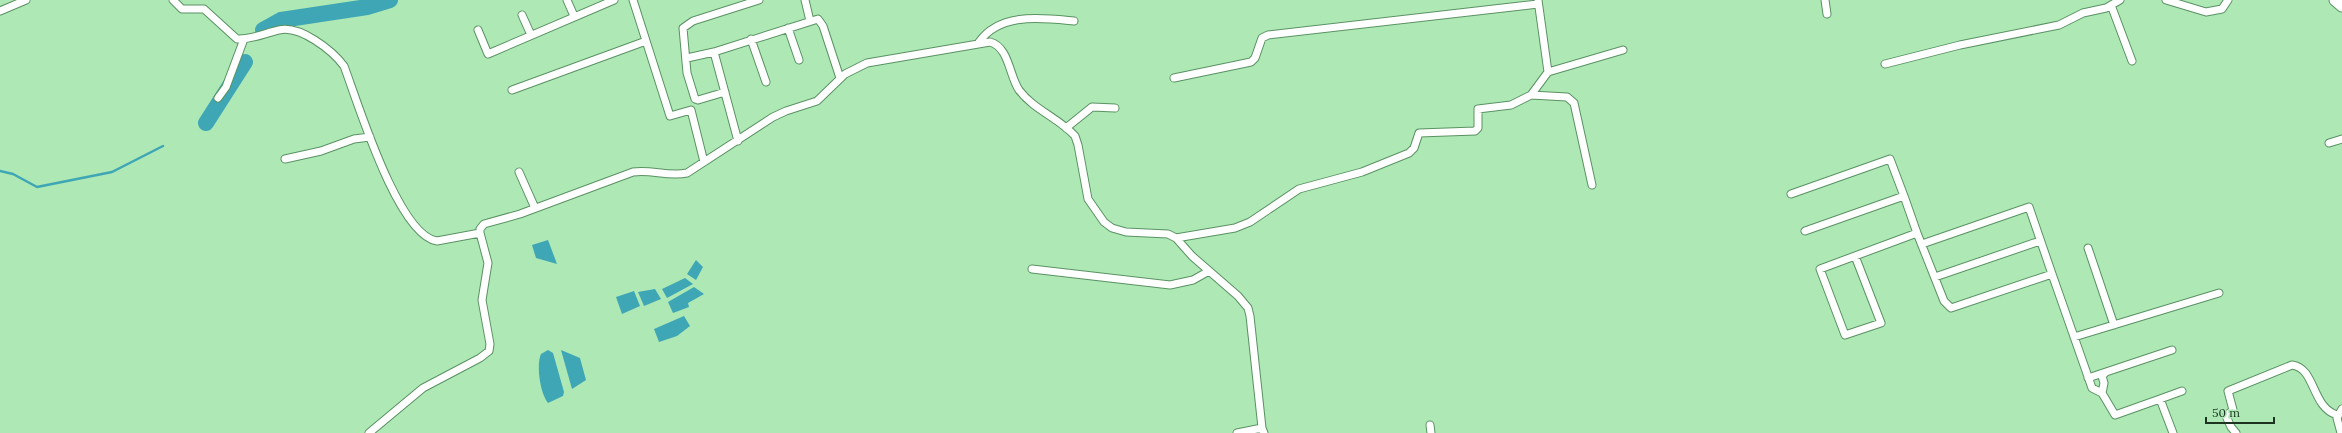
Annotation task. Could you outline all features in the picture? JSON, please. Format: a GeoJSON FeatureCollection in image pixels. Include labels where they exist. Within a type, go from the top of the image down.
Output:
{"type":"FeatureCollection","features":[{"type":"Feature","properties":{"kind":"main road"},"geometry":{"type":"LineString","coordinates":[[2335,0],[2342,6]]}},
{"type":"Feature","properties":{"kind":"street"},"geometry":{"type":"LineString","coordinates":[[0,11],[26,0]]}},
{"type":"Feature","properties":{"kind":"street"},"geometry":{"type":"LineString","coordinates":[[173,0],[182,9],[204,10],[231,36],[244,39],[288,28],[297,30],[331,52],[344,66],[370,137],[391,188],[415,225],[426,237],[431,240],[443,241],[480,233]]}},
{"type":"Feature","properties":{"kind":"street"},"geometry":{"type":"LineString","coordinates":[[567,0],[574,16]]}},
{"type":"Feature","properties":{"kind":"street"},"geometry":{"type":"LineString","coordinates":[[478,30],[488,54],[614,0]]}},
{"type":"Feature","properties":{"kind":"street"},"geometry":{"type":"LineString","coordinates":[[633,0],[670,116],[691,110],[704,162]]}},
{"type":"Feature","properties":{"kind":"street"},"geometry":{"type":"LineString","coordinates":[[725,92],[698,100],[695,99],[687,73],[687,58],[682,32],[686,24],[759,0]]}},
{"type":"Feature","properties":{"kind":"street"},"geometry":{"type":"LineString","coordinates":[[805,0],[810,21]]}},
{"type":"Feature","properties":{"kind":"street"},"geometry":{"type":"LineString","coordinates":[[1825,0],[1827,14]]}},
{"type":"Feature","properties":{"kind":"street"},"geometry":{"type":"LineString","coordinates":[[1885,64],[1960,45],[2059,25],[2083,13],[2111,5],[2120,0]]}},
{"type":"Feature","properties":{"kind":"street"},"geometry":{"type":"LineString","coordinates":[[2166,0],[2206,12],[2222,9],[2228,0]]}},
{"type":"Feature","properties":{"kind":"street"},"geometry":{"type":"LineString","coordinates":[[1174,78],[1251,62],[1255,58],[1262,38],[1268,35],[1538,2],[1548,72]]}},
{"type":"Feature","properties":{"kind":"street"},"geometry":{"type":"LineString","coordinates":[[2111,5],[2132,61]]}},
{"type":"Feature","properties":{"kind":"street"},"geometry":{"type":"LineString","coordinates":[[522,15],[531,35]]}},
{"type":"Feature","properties":{"kind":"street"},"geometry":{"type":"LineString","coordinates":[[979,42],[990,30],[1006,23],[1034,19],[1074,21]]}},
{"type":"Feature","properties":{"kind":"street"},"geometry":{"type":"LineString","coordinates":[[687,58],[714,52],[810,21],[820,20],[840,78]]}},
{"type":"Feature","properties":{"kind":"street"},"geometry":{"type":"LineString","coordinates":[[788,28],[799,60]]}},
{"type":"Feature","properties":{"kind":"street"},"geometry":{"type":"LineString","coordinates":[[218,98],[226,87],[244,39]]}},
{"type":"Feature","properties":{"kind":"street"},"geometry":{"type":"LineString","coordinates":[[751,39],[766,82]]}},
{"type":"Feature","properties":{"kind":"street"},"geometry":{"type":"LineString","coordinates":[[512,90],[584,62],[646,41]]}},
{"type":"Feature","properties":{"kind":"street"},"geometry":{"type":"LineString","coordinates":[[369,433],[423,388],[480,358],[488,352],[490,344],[482,300],[488,263],[480,233],[480,229],[484,224],[535,208],[633,172],[642,170],[677,175],[687,173],[786,111],[817,101],[840,78],[857,67],[879,60],[927,53],[979,42],[990,42],[998,45],[1017,86],[1024,96],[1075,136],[1088,199],[1104,222],[1112,228],[1126,232],[1168,234],[1176,238],[1243,301],[1250,316],[1263,431],[1237,433]]}},
{"type":"Feature","properties":{"kind":"street"},"geometry":{"type":"LineString","coordinates":[[1531,96],[1548,72],[1623,50]]}},
{"type":"Feature","properties":{"kind":"street"},"geometry":{"type":"LineString","coordinates":[[714,52],[738,141]]}},
{"type":"Feature","properties":{"kind":"street"},"geometry":{"type":"LineString","coordinates":[[1176,238],[1235,228],[1245,224],[1299,189],[1362,172],[1409,153],[1414,148],[1419,133],[1475,131],[1478,128],[1478,109],[1511,105],[1531,96],[1567,97],[1574,103],[1592,185]]}},
{"type":"Feature","properties":{"kind":"street"},"geometry":{"type":"LineString","coordinates":[[1066,128],[1092,107],[1115,108]]}},
{"type":"Feature","properties":{"kind":"street"},"geometry":{"type":"LineString","coordinates":[[285,159],[321,151],[354,139],[370,137]]}},
{"type":"Feature","properties":{"kind":"street"},"geometry":{"type":"LineString","coordinates":[[2329,143],[2342,139]]}},
{"type":"Feature","properties":{"kind":"street"},"geometry":{"type":"LineString","coordinates":[[1791,194],[1890,159],[1944,301],[1951,308],[2052,274]]}},
{"type":"Feature","properties":{"kind":"street"},"geometry":{"type":"LineString","coordinates":[[519,172],[535,208]]}},
{"type":"Feature","properties":{"kind":"street"},"geometry":{"type":"LineString","coordinates":[[1805,231],[1904,196]]}},
{"type":"Feature","properties":{"kind":"street"},"geometry":{"type":"LineString","coordinates":[[1922,244],[2029,207],[2092,388],[2102,393],[2115,415],[2182,391]]}},
{"type":"Feature","properties":{"kind":"street"},"geometry":{"type":"LineString","coordinates":[[1855,256],[1882,323],[1845,335],[1820,269],[1855,256],[1917,233]]}},
{"type":"Feature","properties":{"kind":"street"},"geometry":{"type":"LineString","coordinates":[[1935,277],[2040,241]]}},
{"type":"Feature","properties":{"kind":"street"},"geometry":{"type":"LineString","coordinates":[[2088,248],[2114,324]]}},
{"type":"Feature","properties":{"kind":"street"},"geometry":{"type":"LineString","coordinates":[[1032,269],[1170,285],[1192,280],[1210,271]]}},
{"type":"Feature","properties":{"kind":"street"},"geometry":{"type":"LineString","coordinates":[[2074,337],[2219,293]]}},
{"type":"Feature","properties":{"kind":"street"},"geometry":{"type":"LineString","coordinates":[[2088,378],[2172,350]]}},
{"type":"Feature","properties":{"kind":"street"},"geometry":{"type":"LineString","coordinates":[[2236,433],[2231,427],[2226,416],[2233,410],[2228,392],[2292,365],[2300,367],[2306,373],[2325,409],[2337,415]]}},
{"type":"Feature","properties":{"kind":"street"},"geometry":{"type":"LineString","coordinates":[[2102,393],[2104,383],[2102,376],[2106,372]]}},
{"type":"Feature","properties":{"kind":"street"},"geometry":{"type":"LineString","coordinates":[[2160,399],[2173,433]]}},
{"type":"Feature","properties":{"kind":"street"},"geometry":{"type":"LineString","coordinates":[[2337,415],[2342,409]]}},
{"type":"Feature","properties":{"kind":"street"},"geometry":{"type":"LineString","coordinates":[[2337,415],[2341,433]]}},
{"type":"Feature","properties":{"kind":"street"},"geometry":{"type":"LineString","coordinates":[[1430,425],[1431,433]]}},
{"type":"Feature","properties":{"kind":"water"},"geometry":{"type":"Polygon","coordinates":[[[548,240],[557,264],[536,258],[532,245],[548,240]]]}},
{"type":"Feature","properties":{"kind":"water"},"geometry":{"type":"Polygon","coordinates":[[[696,260],[703,267],[696,280],[687,274],[696,260]]]}},
{"type":"Feature","properties":{"kind":"water"},"geometry":{"type":"Polygon","coordinates":[[[685,278],[693,284],[667,298],[662,289],[685,278]]]}},
{"type":"Feature","properties":{"kind":"water"},"geometry":{"type":"Polygon","coordinates":[[[694,287],[704,294],[688,303],[689,307],[673,313],[668,302],[694,287]]]}},
{"type":"Feature","properties":{"kind":"water"},"geometry":{"type":"Polygon","coordinates":[[[655,289],[661,299],[644,306],[638,292],[655,289]]]}},
{"type":"Feature","properties":{"kind":"water"},"geometry":{"type":"Polygon","coordinates":[[[634,291],[640,306],[622,314],[616,297],[634,291]]]}},
{"type":"Feature","properties":{"kind":"water"},"geometry":{"type":"Polygon","coordinates":[[[684,316],[690,326],[677,336],[659,342],[654,329],[684,316]]]}},
{"type":"Feature","properties":{"kind":"water"},"geometry":{"type":"Polygon","coordinates":[[[548,350],[553,353],[564,392],[563,396],[548,403],[541,386],[539,365],[541,354],[548,350]]]}},
{"type":"Feature","properties":{"kind":"water"},"geometry":{"type":"Polygon","coordinates":[[[561,350],[580,358],[586,380],[572,389],[561,350]]]}},
{"type":"Feature","properties":{"kind":"waterway"},"geometry":{"type":"LineString","coordinates":[[263,30],[281,20],[367,7],[390,0]]}},
{"type":"Feature","properties":{"kind":"waterway"},"geometry":{"type":"LineString","coordinates":[[206,123],[245,62]]}},
{"type":"Feature","properties":{"kind":"waterway"},"geometry":{"type":"LineString","coordinates":[[0,171],[13,174],[37,187],[112,172],[163,146]]}}]}
